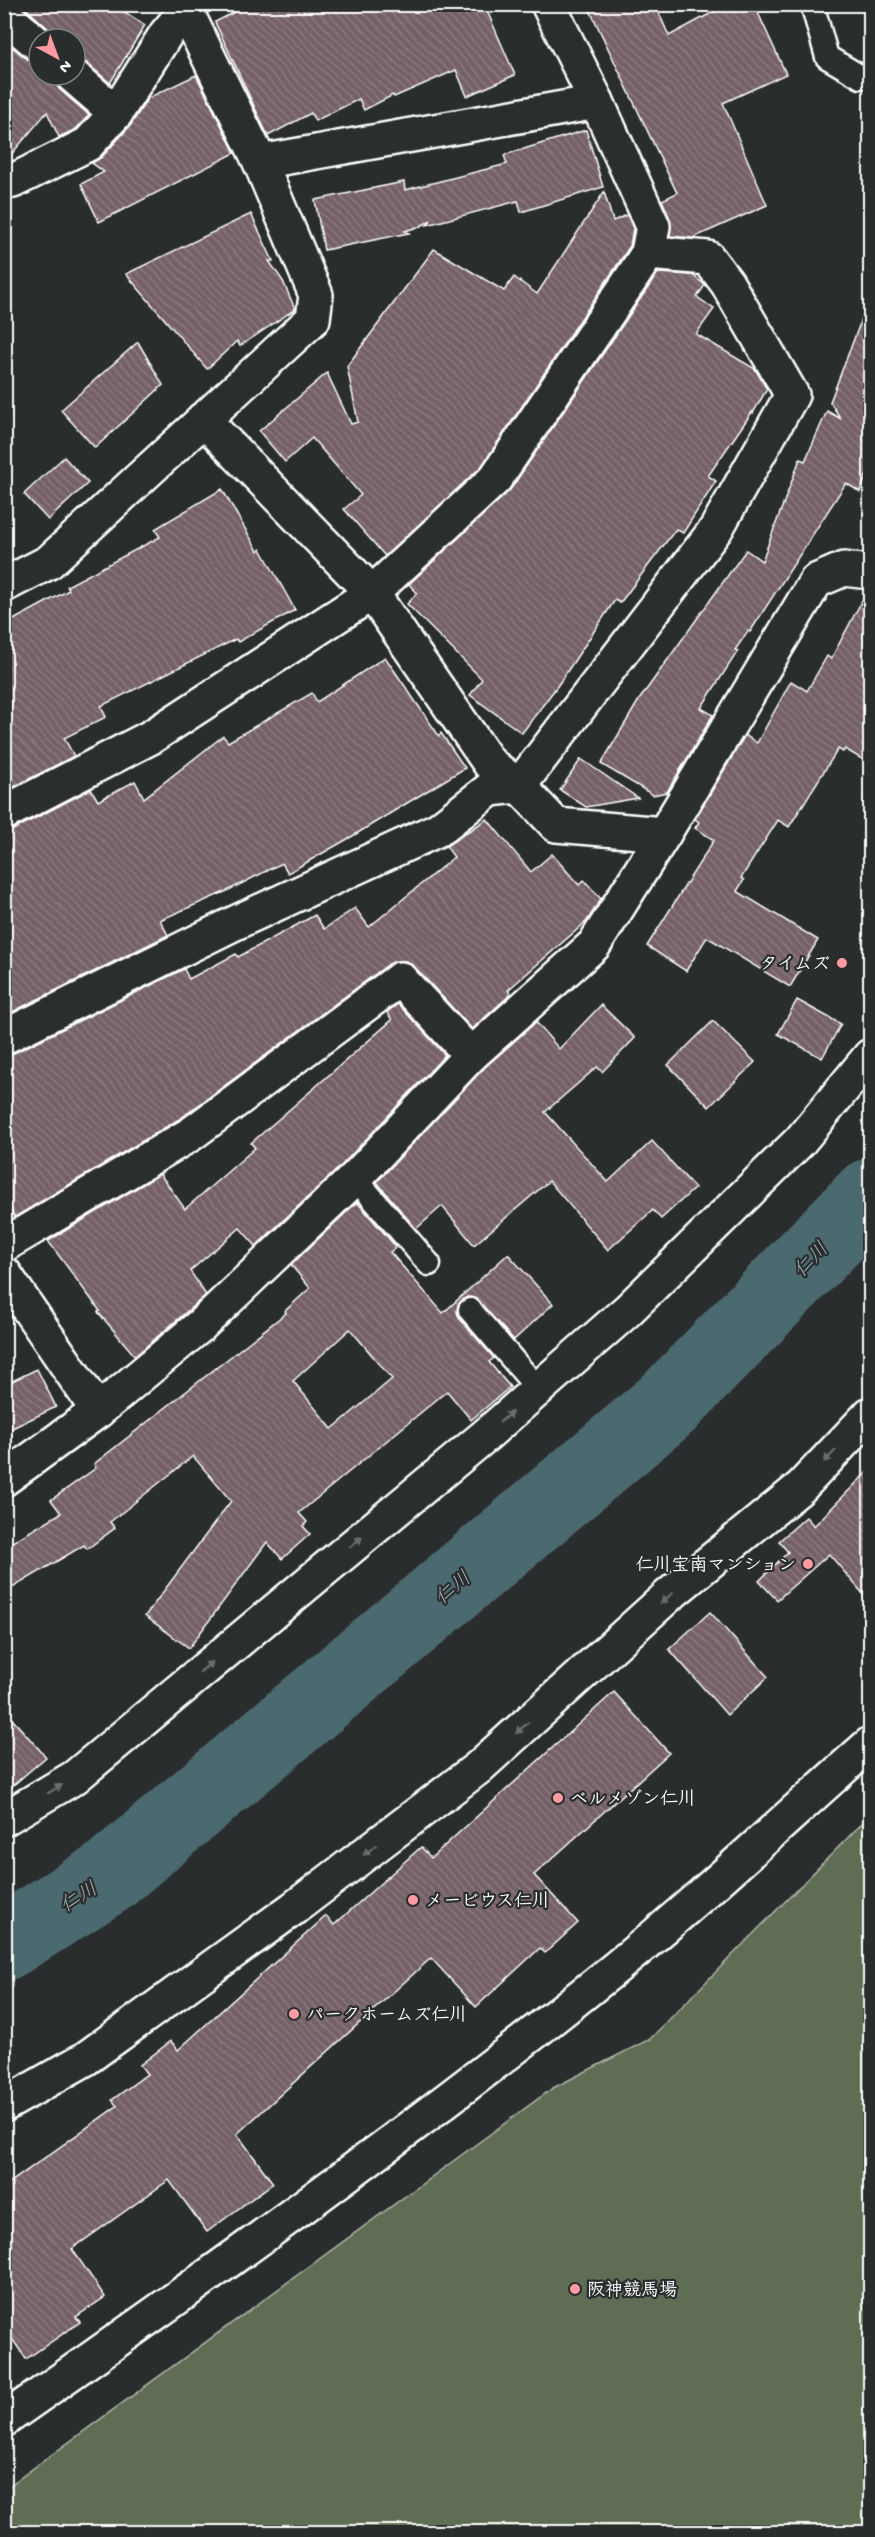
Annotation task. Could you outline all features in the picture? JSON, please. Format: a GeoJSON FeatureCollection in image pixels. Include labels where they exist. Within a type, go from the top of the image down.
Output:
{"type":"FeatureCollection","features":[{"type":"Feature","properties":{"kind":"street"},"geometry":{"type":"LineString","coordinates":[[4,813],[151,737],[372,593],[495,479],[648,253],[653,226],[597,102],[548,4]]}},
{"type":"Feature","properties":{"kind":"street"},"geometry":{"type":"LineString","coordinates":[[4,182],[13,181],[88,144],[116,113],[166,34],[188,8],[260,162],[316,295],[313,319],[49,562],[4,585]]}},
{"type":"Feature","properties":{"kind":"street"},"geometry":{"type":"LineString","coordinates":[[4,15],[27,35]]}},
{"type":"Feature","properties":{"kind":"street"},"geometry":{"type":"LineString","coordinates":[[86,87],[116,113]]}},
{"type":"Feature","properties":{"kind":"street"},"geometry":{"type":"LineString","coordinates":[[260,162],[597,102]]}},
{"type":"Feature","properties":{"kind":"street"},"geometry":{"type":"LineString","coordinates":[[4,1037],[237,922],[439,829],[490,789],[519,786],[716,529],[792,395],[727,283],[708,258],[648,253]]}},
{"type":"Feature","properties":{"kind":"street"},"geometry":{"type":"LineString","coordinates":[[203,418],[372,593],[490,764],[519,786],[556,825],[664,834]]}},
{"type":"Feature","properties":{"kind":"street"},"geometry":{"type":"LineString","coordinates":[[4,1479],[98,1411],[201,1325],[355,1178],[471,1055],[594,945],[664,834],[816,580],[844,569],[870,572]]}},
{"type":"Feature","properties":{"kind":"street"},"geometry":{"type":"LineString","coordinates":[[4,1245],[191,1134],[400,979],[471,1055]]}},
{"type":"Feature","properties":{"kind":"street"},"geometry":{"type":"LineString","coordinates":[[4,1819],[75,1777],[538,1389],[676,1265],[800,1141],[870,1056]]}},
{"type":"Feature","properties":{"kind":"street"},"geometry":{"type":"LineString","coordinates":[[4,1273],[98,1411]]}},
{"type":"Feature","properties":{"kind":"street"},"geometry":{"type":"LineString","coordinates":[[4,2105],[85,2058],[294,1908],[478,1768],[668,1596],[801,1487],[870,1414]]}},
{"type":"Feature","properties":{"kind":"street"},"geometry":{"type":"LineString","coordinates":[[4,2420],[172,2302],[465,2086],[615,1969],[870,1744]]}},
{"type":"Feature","properties":{"kind":"lane"},"geometry":{"type":"LineString","coordinates":[[812,4],[827,57],[861,77]]}},
{"type":"Feature","properties":{"kind":"lane"},"geometry":{"type":"LineString","coordinates":[[355,1178],[429,1264]]}},
{"type":"Feature","properties":{"kind":"lane"},"geometry":{"type":"LineString","coordinates":[[470,1310],[538,1389]]}},
{"type":"Feature","properties":{"kind":"green space","name":"阪神競馬場"},"geometry":{"type":"Polygon","coordinates":[[[870,1815],[870,2532],[5,2532],[5,2489],[553,2088],[650,2039],[870,1815]]]}},
{"type":"Feature","properties":{"kind":"building"},"geometry":{"type":"Polygon","coordinates":[[[21,4],[112,4],[145,25],[110,83],[87,64],[87,27],[47,27],[21,4]]]}},
{"type":"Feature","properties":{"kind":"building"},"geometry":{"type":"Polygon","coordinates":[[[250,4],[484,4],[515,75],[467,96],[456,70],[394,97],[393,95],[364,110],[359,99],[315,121],[311,113],[268,136],[215,22],[250,4]]]}},
{"type":"Feature","properties":{"kind":"building"},"geometry":{"type":"Polygon","coordinates":[[[587,4],[655,4],[669,36],[728,4],[754,4],[786,74],[723,103],[767,205],[693,238],[670,236],[670,219],[662,200],[677,193],[587,4]]]}},
{"type":"Feature","properties":{"kind":"building"},"geometry":{"type":"Polygon","coordinates":[[[4,40],[27,59],[27,87],[58,87],[89,115],[76,129],[59,137],[47,112],[4,163],[4,40]]]}},
{"type":"Feature","properties":{"kind":"building"},"geometry":{"type":"Polygon","coordinates":[[[196,75],[235,153],[99,222],[81,184],[104,172],[92,163],[102,157],[130,126],[148,98],[196,75]]]}},
{"type":"Feature","properties":{"kind":"building"},"geometry":{"type":"Polygon","coordinates":[[[586,130],[603,187],[521,212],[518,201],[427,225],[431,220],[405,231],[409,233],[324,250],[315,200],[404,182],[405,190],[507,164],[504,155],[586,130]]]}},
{"type":"Feature","properties":{"kind":"building"},"geometry":{"type":"Polygon","coordinates":[[[604,192],[613,221],[627,215],[633,228],[630,246],[481,467],[385,556],[344,509],[361,495],[312,438],[285,462],[259,431],[327,373],[351,424],[358,422],[347,366],[434,249],[504,291],[514,277],[537,294],[604,192]]]}},
{"type":"Feature","properties":{"kind":"building"},"geometry":{"type":"Polygon","coordinates":[[[251,214],[273,261],[269,261],[283,281],[295,309],[240,346],[237,341],[207,369],[126,274],[251,214]]]}},
{"type":"Feature","properties":{"kind":"building"},"geometry":{"type":"Polygon","coordinates":[[[658,273],[692,275],[705,285],[697,297],[714,309],[696,334],[755,369],[767,389],[753,413],[708,476],[716,481],[683,533],[676,529],[620,603],[615,600],[558,685],[522,733],[470,695],[482,679],[407,604],[417,593],[409,584],[510,490],[658,273]]]}},
{"type":"Feature","properties":{"kind":"building"},"geometry":{"type":"Polygon","coordinates":[[[867,305],[870,305],[870,470],[869,468],[860,492],[846,483],[750,632],[748,631],[735,650],[738,651],[701,708],[713,715],[667,792],[653,795],[601,764],[639,700],[746,550],[762,561],[800,459],[805,461],[827,411],[841,419],[830,402],[867,305]]]}},
{"type":"Feature","properties":{"kind":"building"},"geometry":{"type":"Polygon","coordinates":[[[138,342],[163,385],[95,448],[61,410],[138,342]]]}},
{"type":"Feature","properties":{"kind":"building"},"geometry":{"type":"Polygon","coordinates":[[[64,457],[88,483],[48,520],[24,494],[64,457]]]}},
{"type":"Feature","properties":{"kind":"building"},"geometry":{"type":"Polygon","coordinates":[[[222,489],[258,551],[261,549],[295,610],[238,642],[236,639],[101,706],[106,717],[64,738],[74,756],[4,792],[4,625],[69,590],[67,586],[160,537],[155,529],[222,489]]]}},
{"type":"Feature","properties":{"kind":"building"},"geometry":{"type":"Polygon","coordinates":[[[870,590],[870,764],[845,749],[843,752],[838,749],[789,827],[778,820],[741,878],[744,880],[737,891],[818,940],[790,987],[707,937],[686,971],[647,946],[714,840],[695,828],[699,822],[695,819],[745,735],[757,743],[791,681],[807,691],[827,656],[831,659],[867,591],[870,590]]]}},
{"type":"Feature","properties":{"kind":"building"},"geometry":{"type":"Polygon","coordinates":[[[385,657],[439,736],[441,733],[465,768],[288,873],[282,863],[227,891],[160,920],[168,935],[4,1016],[4,832],[13,830],[91,789],[98,801],[135,781],[144,798],[223,736],[228,742],[312,693],[317,702],[385,657]]]}},
{"type":"Feature","properties":{"kind":"building"},"geometry":{"type":"Polygon","coordinates":[[[581,759],[638,798],[586,807],[560,790],[581,759]]]}},
{"type":"Feature","properties":{"kind":"building"},"geometry":{"type":"Polygon","coordinates":[[[487,819],[531,872],[552,854],[579,885],[584,880],[601,899],[587,921],[508,990],[511,994],[472,1029],[414,966],[406,961],[389,964],[181,1118],[15,1217],[4,1201],[4,1055],[12,1054],[184,969],[189,979],[236,954],[238,957],[315,915],[324,929],[355,908],[369,927],[454,857],[446,846],[487,819]]]}},
{"type":"Feature","properties":{"kind":"building"},"geometry":{"type":"Polygon","coordinates":[[[797,1000],[841,1024],[822,1058],[778,1034],[797,1000]]]}},
{"type":"Feature","properties":{"kind":"building"},"geometry":{"type":"Polygon","coordinates":[[[398,1004],[445,1055],[342,1165],[256,1246],[240,1228],[190,1271],[206,1295],[135,1356],[98,1312],[100,1311],[48,1241],[160,1174],[185,1209],[255,1148],[251,1143],[392,1020],[387,1012],[398,1004]]]}},
{"type":"Feature","properties":{"kind":"building"},"geometry":{"type":"Polygon","coordinates":[[[601,1005],[635,1038],[602,1072],[597,1067],[545,1112],[608,1182],[652,1141],[695,1188],[661,1219],[653,1210],[608,1250],[549,1181],[474,1245],[442,1206],[416,1229],[377,1182],[484,1068],[536,1022],[559,1049],[601,1005]]]}},
{"type":"Feature","properties":{"kind":"building"},"geometry":{"type":"Polygon","coordinates":[[[713,1021],[755,1062],[709,1107],[668,1065],[713,1021]]]}},
{"type":"Feature","properties":{"kind":"building"},"geometry":{"type":"Polygon","coordinates":[[[357,1202],[396,1247],[390,1252],[443,1313],[508,1254],[553,1304],[514,1340],[475,1298],[467,1297],[458,1305],[459,1318],[494,1358],[489,1362],[510,1387],[471,1420],[447,1391],[299,1513],[307,1522],[303,1526],[310,1534],[282,1559],[267,1542],[189,1648],[145,1616],[231,1501],[193,1456],[110,1522],[115,1528],[87,1549],[84,1545],[4,1593],[4,1547],[61,1513],[51,1500],[96,1468],[94,1464],[286,1313],[285,1311],[310,1288],[291,1265],[357,1202]],[[350,1329],[293,1381],[332,1429],[392,1379],[350,1329]]]}},
{"type":"Feature","properties":{"kind":"building"},"geometry":{"type":"Polygon","coordinates":[[[37,1369],[56,1407],[4,1432],[4,1385],[37,1369]]]}},
{"type":"Feature","properties":{"kind":"building"},"geometry":{"type":"Polygon","coordinates":[[[870,1469],[870,1602],[829,1554],[777,1600],[759,1581],[788,1552],[779,1541],[806,1517],[814,1526],[870,1469]]]}},
{"type":"Feature","properties":{"kind":"building"},"geometry":{"type":"Polygon","coordinates":[[[710,1612],[768,1677],[727,1715],[669,1649],[710,1612]]]}},
{"type":"Feature","properties":{"kind":"building"},"geometry":{"type":"Polygon","coordinates":[[[614,1692],[669,1753],[534,1875],[578,1923],[545,1953],[540,1948],[476,2007],[431,1958],[237,2134],[273,2183],[207,2232],[169,2180],[72,2249],[105,2297],[76,2317],[80,2322],[26,2359],[4,2327],[4,2187],[117,2106],[112,2100],[147,2074],[140,2065],[171,2041],[178,2050],[326,1916],[334,1925],[421,1847],[431,1858],[614,1692]]]}},
{"type":"Feature","properties":{"kind":"building"},"geometry":{"type":"Polygon","coordinates":[[[4,1710],[46,1757],[4,1793],[4,1710]]]}},
{"type":"Feature","properties":{"kind":"waterway","name":"仁川"},"geometry":{"type":"LineString","coordinates":[[4,1943],[107,1878],[667,1405],[870,1196]]}},
{"type":"Feature","properties":{"kind":"place","name":"タイムズ"},"geometry":{"type":"Point","coordinates":[842,963]}},
{"type":"Feature","properties":{"kind":"place","name":"仁川宝南マンション"},"geometry":{"type":"Point","coordinates":[808,1564]}},
{"type":"Feature","properties":{"kind":"place","name":"ベルメゾン仁川"},"geometry":{"type":"Point","coordinates":[558,1798]}},
{"type":"Feature","properties":{"kind":"place","name":"メービウス仁川"},"geometry":{"type":"Point","coordinates":[413,1900]}},
{"type":"Feature","properties":{"kind":"place","name":"パークホームズ仁川"},"geometry":{"type":"Point","coordinates":[294,2014]}},
{"type":"Feature","properties":{"kind":"place","name":"阪神競馬場"},"geometry":{"type":"Point","coordinates":[575,2289]}}]}
